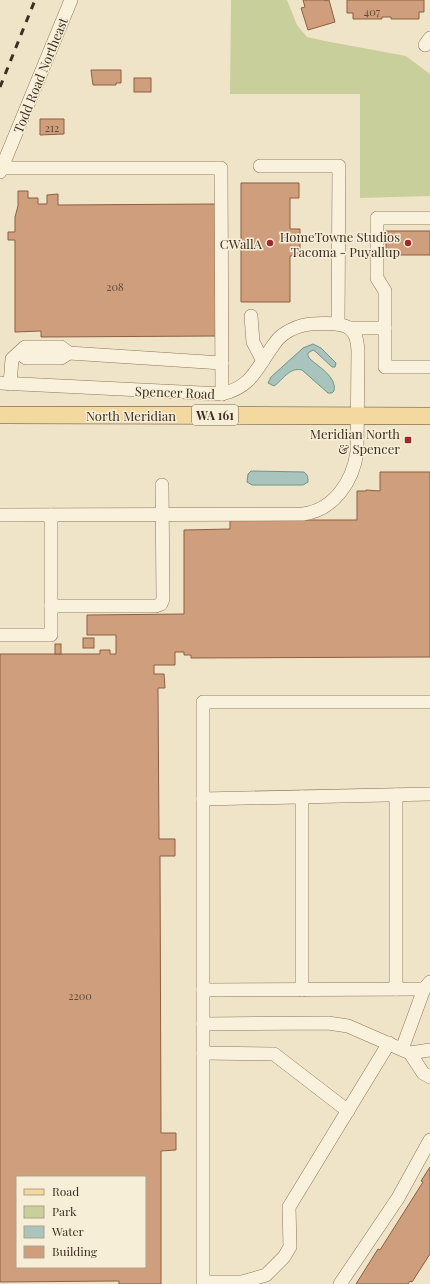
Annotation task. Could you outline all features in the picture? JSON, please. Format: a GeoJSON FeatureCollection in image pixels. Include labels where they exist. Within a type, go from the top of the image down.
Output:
{"type":"FeatureCollection","features":[{"type":"Feature","properties":{"kind":"main road","name":"North Meridian"},"geometry":{"type":"LineString","coordinates":[[0,415],[430,416]]}},
{"type":"Feature","properties":{"kind":"street","name":"Todd Road Northeast"},"geometry":{"type":"LineString","coordinates":[[1,170],[71,0]]}},
{"type":"Feature","properties":{"kind":"street"},"geometry":{"type":"LineString","coordinates":[[0,515],[303,514],[318,510],[331,502],[345,486],[356,464],[358,350],[356,337],[344,326],[339,166],[260,166]]}},
{"type":"Feature","properties":{"kind":"street"},"geometry":{"type":"LineString","coordinates":[[1,170],[221,168],[222,394]]}},
{"type":"Feature","properties":{"kind":"street"},"geometry":{"type":"LineString","coordinates":[[430,218],[377,218],[377,278],[385,291],[385,367],[430,367]]}},
{"type":"Feature","properties":{"kind":"street"},"geometry":{"type":"LineString","coordinates":[[251,316],[253,342],[263,361]]}},
{"type":"Feature","properties":{"kind":"street","name":"Spencer Road"},"geometry":{"type":"LineString","coordinates":[[5,384],[222,394],[234,391],[247,382],[279,338],[295,328],[305,325],[385,328]]}},
{"type":"Feature","properties":{"kind":"street"},"geometry":{"type":"LineString","coordinates":[[5,384],[11,362],[18,353],[26,358],[61,358],[69,353],[222,362]]}},
{"type":"Feature","properties":{"kind":"street"},"geometry":{"type":"LineString","coordinates":[[51,606],[156,606],[161,604],[163,599],[162,485]]}},
{"type":"Feature","properties":{"kind":"street"},"geometry":{"type":"LineString","coordinates":[[0,635],[51,635],[51,515]]}},
{"type":"Feature","properties":{"kind":"street"},"geometry":{"type":"LineString","coordinates":[[389,1043],[290,1207],[290,1247],[284,1257],[266,1275],[242,1282],[202,1283],[204,1054],[203,702],[430,702]]}},
{"type":"Feature","properties":{"kind":"street"},"geometry":{"type":"LineString","coordinates":[[203,799],[430,794]]}},
{"type":"Feature","properties":{"kind":"street"},"geometry":{"type":"LineString","coordinates":[[396,795],[396,989]]}},
{"type":"Feature","properties":{"kind":"street"},"geometry":{"type":"LineString","coordinates":[[302,797],[302,990]]}},
{"type":"Feature","properties":{"kind":"street"},"geometry":{"type":"LineString","coordinates":[[204,990],[396,989],[427,986],[406,1051]]}},
{"type":"Feature","properties":{"kind":"street"},"geometry":{"type":"LineString","coordinates":[[204,1024],[328,1023],[348,1026],[406,1051],[423,1073],[430,1077]]}},
{"type":"Feature","properties":{"kind":"street"},"geometry":{"type":"LineString","coordinates":[[406,1051],[430,1050]]}},
{"type":"Feature","properties":{"kind":"street"},"geometry":{"type":"LineString","coordinates":[[204,1054],[274,1054],[348,1111]]}},
{"type":"Feature","properties":{"kind":"street"},"geometry":{"type":"LineString","coordinates":[[340,1284],[398,1198],[430,1140]]}},
{"type":"Feature","properties":{"kind":"green space"},"geometry":{"type":"Polygon","coordinates":[[[231,0],[287,0],[297,25],[307,37],[406,56],[430,74],[430,196],[360,198],[360,94],[230,94],[231,0]]]}},
{"type":"Feature","properties":{"kind":"water"},"geometry":{"type":"Polygon","coordinates":[[[313,344],[321,348],[336,363],[335,367],[332,367],[313,350],[308,353],[310,359],[333,381],[334,391],[332,393],[328,393],[302,370],[293,370],[274,386],[268,383],[271,377],[303,348],[313,344]]]}},
{"type":"Feature","properties":{"kind":"water"},"geometry":{"type":"Polygon","coordinates":[[[251,471],[304,472],[308,476],[308,482],[303,485],[252,485],[247,482],[248,474],[251,471]]]}},
{"type":"Feature","properties":{"kind":"building"},"geometry":{"type":"Polygon","coordinates":[[[303,0],[329,0],[335,22],[308,30],[301,8],[305,7],[303,0]]]}},
{"type":"Feature","properties":{"kind":"building"},"geometry":{"type":"Polygon","coordinates":[[[347,0],[424,0],[424,12],[419,12],[419,19],[391,19],[391,17],[382,17],[382,19],[353,19],[353,13],[347,13],[347,0]]]}},
{"type":"Feature","properties":{"kind":"building"},"geometry":{"type":"Polygon","coordinates":[[[91,70],[121,70],[121,83],[116,83],[116,85],[93,85],[91,70]]]}},
{"type":"Feature","properties":{"kind":"building"},"geometry":{"type":"Polygon","coordinates":[[[134,78],[151,78],[151,92],[134,92],[134,78]]]}},
{"type":"Feature","properties":{"kind":"building"},"geometry":{"type":"Polygon","coordinates":[[[40,119],[64,119],[64,134],[40,135],[40,119]]]}},
{"type":"Feature","properties":{"kind":"building","name":"CWallA"},"geometry":{"type":"Polygon","coordinates":[[[241,183],[299,183],[299,198],[290,198],[290,229],[300,229],[300,256],[290,256],[290,302],[241,302],[241,183]]]}},
{"type":"Feature","properties":{"kind":"building"},"geometry":{"type":"Polygon","coordinates":[[[18,191],[28,191],[28,198],[38,198],[38,204],[47,204],[47,195],[58,194],[58,205],[215,204],[216,336],[41,337],[41,331],[15,332],[15,240],[8,240],[8,232],[15,232],[18,191]]]}},
{"type":"Feature","properties":{"kind":"building","name":"HomeTowne Studios Tacoma - Puyallup"},"geometry":{"type":"Polygon","coordinates":[[[386,231],[430,231],[430,255],[386,255],[386,231]]]}},
{"type":"Feature","properties":{"kind":"building"},"geometry":{"type":"Polygon","coordinates":[[[380,472],[430,472],[430,657],[191,658],[191,655],[184,655],[184,652],[175,652],[175,665],[154,665],[154,674],[164,674],[165,688],[158,688],[159,839],[175,839],[175,856],[160,856],[161,1133],[176,1133],[176,1150],[161,1151],[161,1284],[119,1284],[119,1281],[0,1282],[0,654],[100,654],[100,650],[110,650],[110,654],[116,654],[116,635],[87,635],[87,615],[184,614],[184,530],[230,529],[230,520],[357,520],[357,491],[380,491],[380,472]]]}},
{"type":"Feature","properties":{"kind":"building"},"geometry":{"type":"Polygon","coordinates":[[[83,638],[94,638],[94,648],[83,648],[83,638]]]}},
{"type":"Feature","properties":{"kind":"building"},"geometry":{"type":"Polygon","coordinates":[[[55,644],[61,644],[61,654],[55,654],[55,644]]]}},
{"type":"Feature","properties":{"kind":"building"},"geometry":{"type":"Polygon","coordinates":[[[430,1167],[430,1254],[412,1282],[410,1281],[408,1284],[356,1284],[378,1249],[380,1250],[423,1182],[421,1181],[430,1167]]]}},
{"type":"Feature","properties":{"kind":"railway"},"geometry":{"type":"LineString","coordinates":[[0,87],[35,0]]}},
{"type":"Feature","properties":{"kind":"place","name":"CWallA"},"geometry":{"type":"Point","coordinates":[270,243]}},
{"type":"Feature","properties":{"kind":"place","name":"HomeTowne Studios Tacoma - Puyallup"},"geometry":{"type":"Point","coordinates":[408,243]}},
{"type":"Feature","properties":{"kind":"place","name":"Meridian North & Spencer"},"geometry":{"type":"Point","coordinates":[408,440]}}]}
